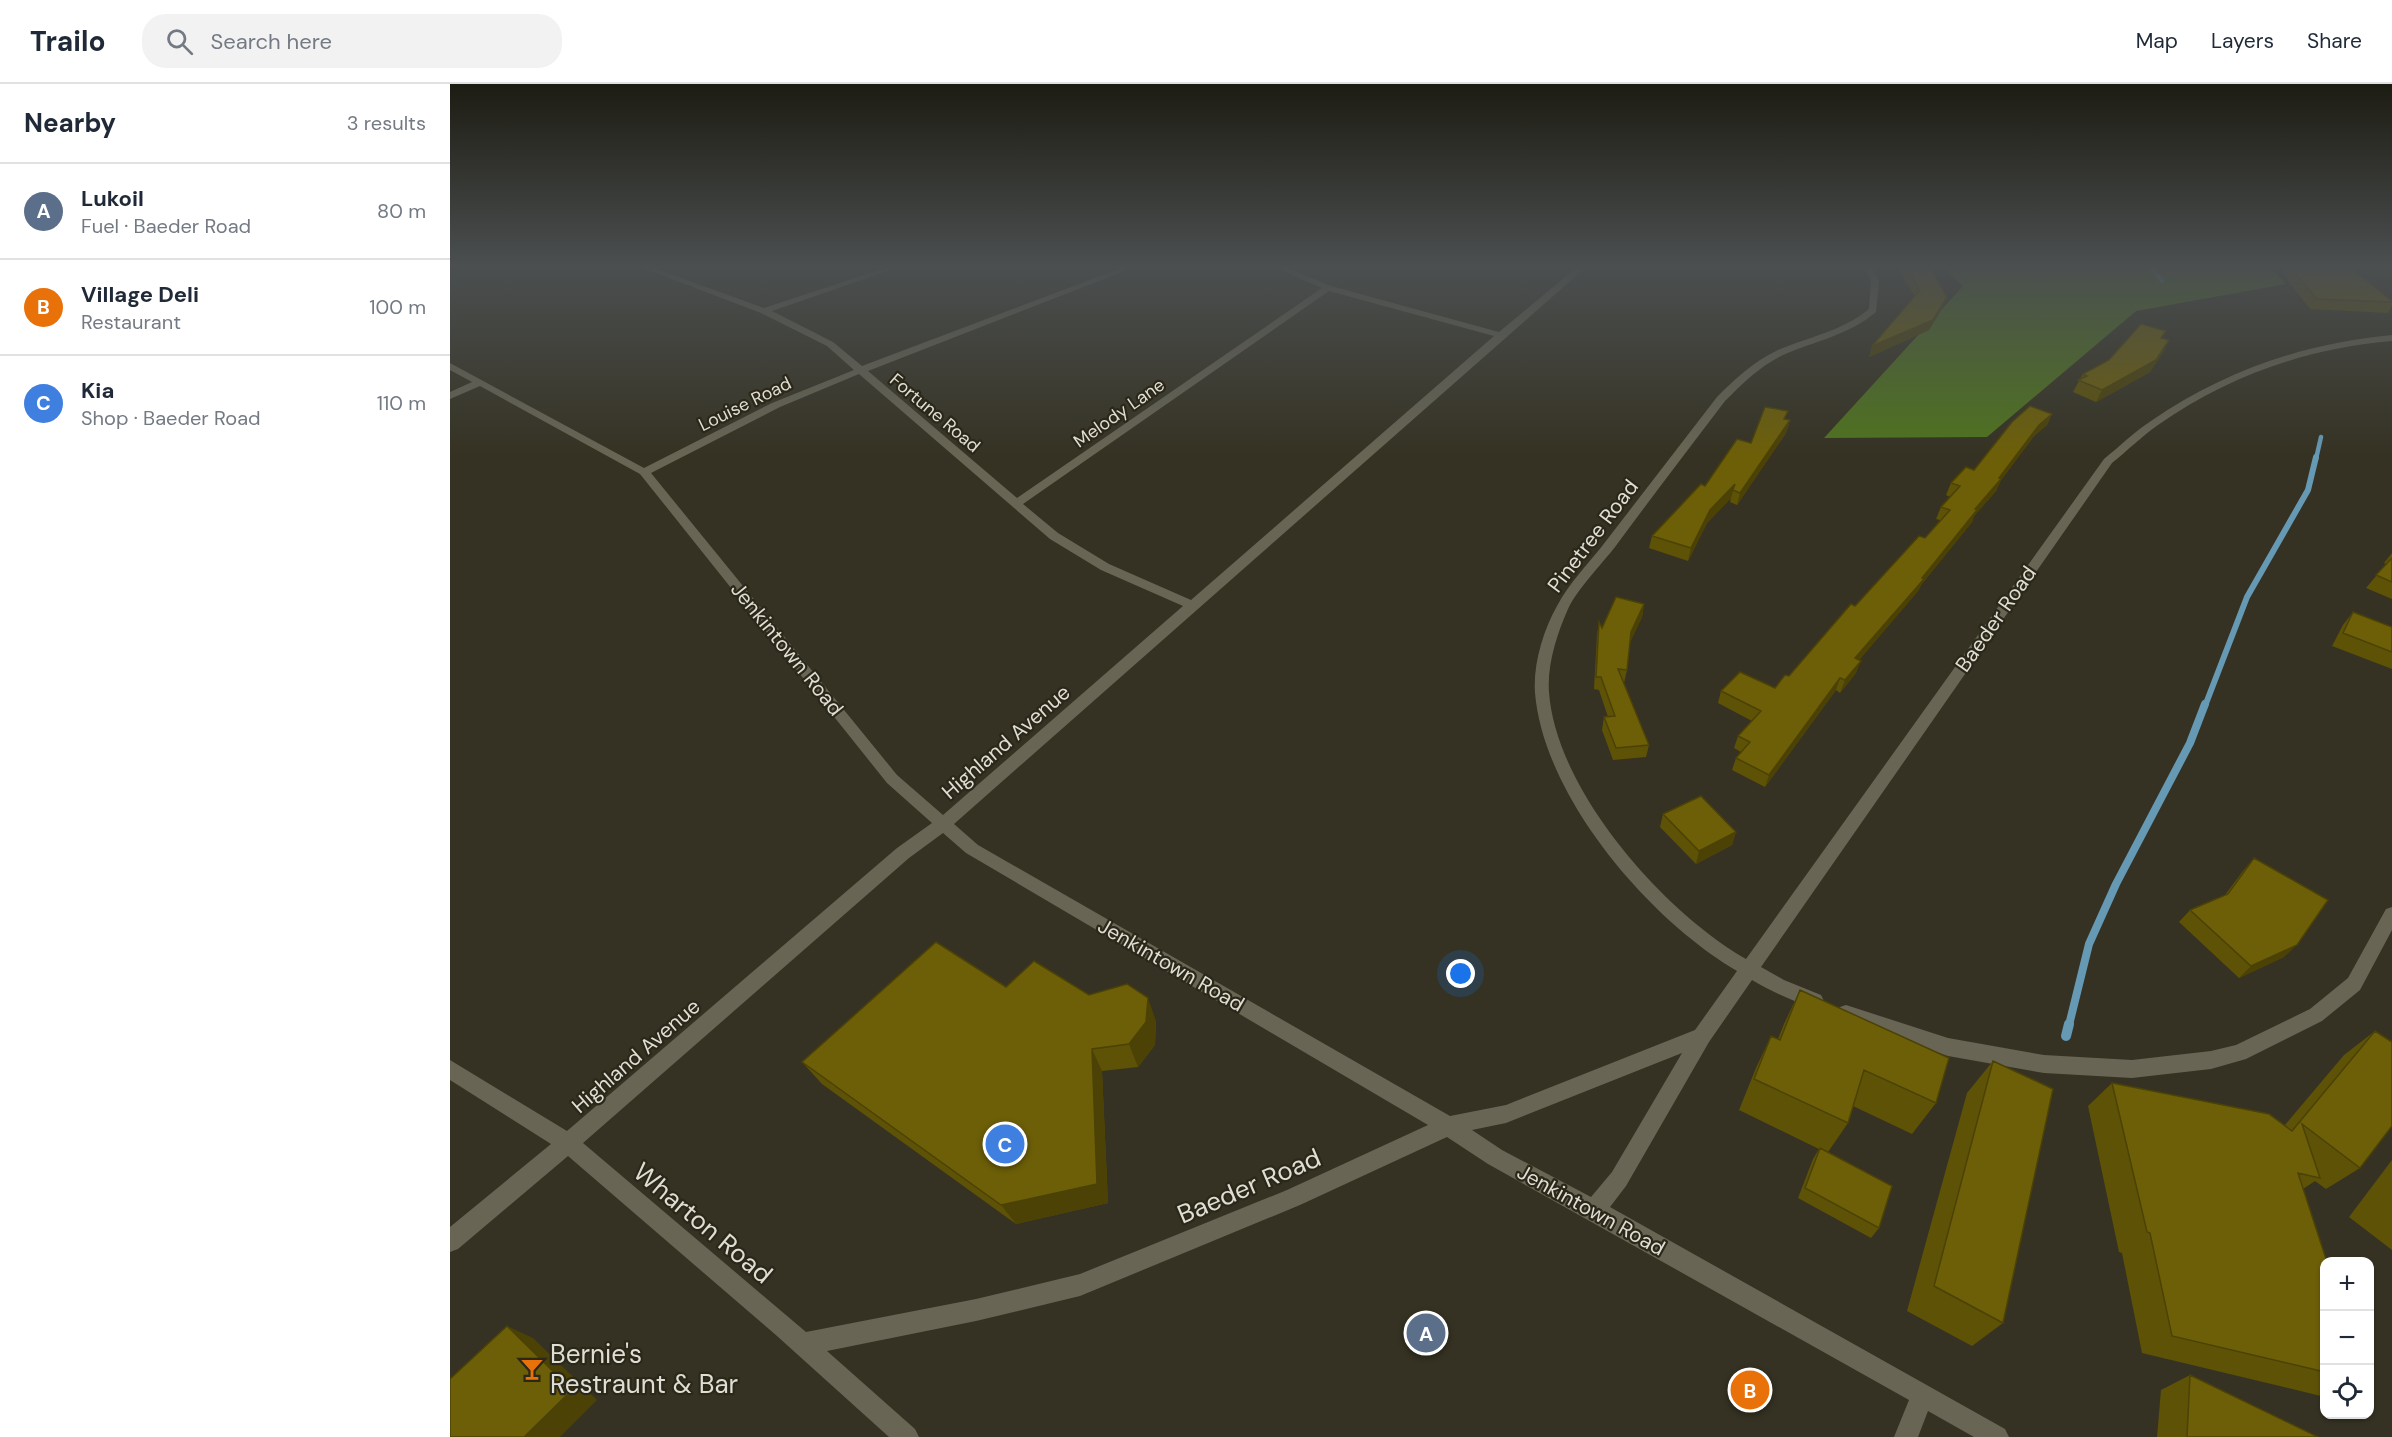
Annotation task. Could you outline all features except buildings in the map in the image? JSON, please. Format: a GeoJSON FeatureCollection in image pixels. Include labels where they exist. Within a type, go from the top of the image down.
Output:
{"type":"FeatureCollection","features":[{"type":"Feature","properties":{"kind":"street","name":"Fortune Road"},"geometry":{"type":"LineString","coordinates":[[802,330],[830,344],[1054,536],[1105,567],[1194,606]]}},
{"type":"Feature","properties":{"kind":"street","name":"Louise Road"},"geometry":{"type":"LineString","coordinates":[[644,472],[776,405],[966,330]]}},
{"type":"Feature","properties":{"kind":"street","name":"Melody Lane"},"geometry":{"type":"LineString","coordinates":[[1017,503],[1267,330]]}},
{"type":"Feature","properties":{"kind":"street"},"geometry":{"type":"LineString","coordinates":[[1486,330],[1501,334]]}},
{"type":"Feature","properties":{"kind":"street","name":"Highland Avenue"},"geometry":{"type":"LineString","coordinates":[[450,1241],[568,1143],[903,852],[943,824],[1506,330]]}},
{"type":"Feature","properties":{"kind":"street","name":"Pinetree Road"},"geometry":{"type":"LineString","coordinates":[[1748,970],[1721,953],[1673,914],[1618,857],[1582,804],[1549,728],[1542,692],[1545,653],[1563,606],[1721,399],[1750,370],[1778,354],[1811,340],[1845,330]]}},
{"type":"Feature","properties":{"kind":"street","name":"Baeder Road"},"geometry":{"type":"LineString","coordinates":[[1594,1210],[1619,1179],[1702,1036],[2108,461],[2153,423],[2191,399],[2250,370],[2345,342],[2392,338]]}},
{"type":"Feature","properties":{"kind":"street","name":"Jenkintown Road"},"geometry":{"type":"LineString","coordinates":[[450,366],[644,472],[892,778],[972,849],[1448,1126],[1495,1157],[1594,1210],[1998,1437]]}},
{"type":"Feature","properties":{"kind":"street"},"geometry":{"type":"LineString","coordinates":[[450,396],[481,382]]}},
{"type":"Feature","properties":{"kind":"street"},"geometry":{"type":"LineString","coordinates":[[1748,970],[1778,986],[1856,1017],[1948,1047],[2044,1064],[2132,1069],[2211,1060],[2239,1053],[2316,1015],[2354,984],[2392,914]]}},
{"type":"Feature","properties":{"kind":"street","name":"Baeder Road"},"geometry":{"type":"LineString","coordinates":[[803,1344],[976,1310],[1080,1285],[1293,1198],[1448,1126],[1506,1114],[1702,1036]]}},
{"type":"Feature","properties":{"kind":"street","name":"Wharton Road"},"geometry":{"type":"LineString","coordinates":[[450,1069],[568,1143],[803,1344],[907,1437]]}},
{"type":"Feature","properties":{"kind":"street"},"geometry":{"type":"LineString","coordinates":[[1906,1437],[1923,1394]]}},
{"type":"Feature","properties":{"kind":"green space"},"geometry":{"type":"Polygon","coordinates":[[[1923,330],[2113,330],[1987,437],[1824,438],[1923,330]]]}},
{"type":"Feature","properties":{"kind":"waterway"},"geometry":{"type":"LineString","coordinates":[[2316,459],[2321,437]]}},
{"type":"Feature","properties":{"kind":"waterway"},"geometry":{"type":"LineString","coordinates":[[2205,706],[2247,597],[2308,490],[2316,457]]}},
{"type":"Feature","properties":{"kind":"waterway"},"geometry":{"type":"LineString","coordinates":[[2069,1025],[2089,944],[2116,884],[2190,743],[2205,704]]}},
{"type":"Feature","properties":{"kind":"waterway"},"geometry":{"type":"LineString","coordinates":[[2066,1036],[2069,1024]]}},
{"type":"Feature","properties":{"kind":"place","name":"Kia"},"geometry":{"type":"Point","coordinates":[1005,1144]}},
{"type":"Feature","properties":{"kind":"place","name":"Lukoil"},"geometry":{"type":"Point","coordinates":[1426,1333]}},
{"type":"Feature","properties":{"kind":"place","name":"Bernie's Restraunt & Bar"},"geometry":{"type":"Point","coordinates":[532,1369]}},
{"type":"Feature","properties":{"kind":"place","name":"Village Deli"},"geometry":{"type":"Point","coordinates":[1750,1390]}}]}
